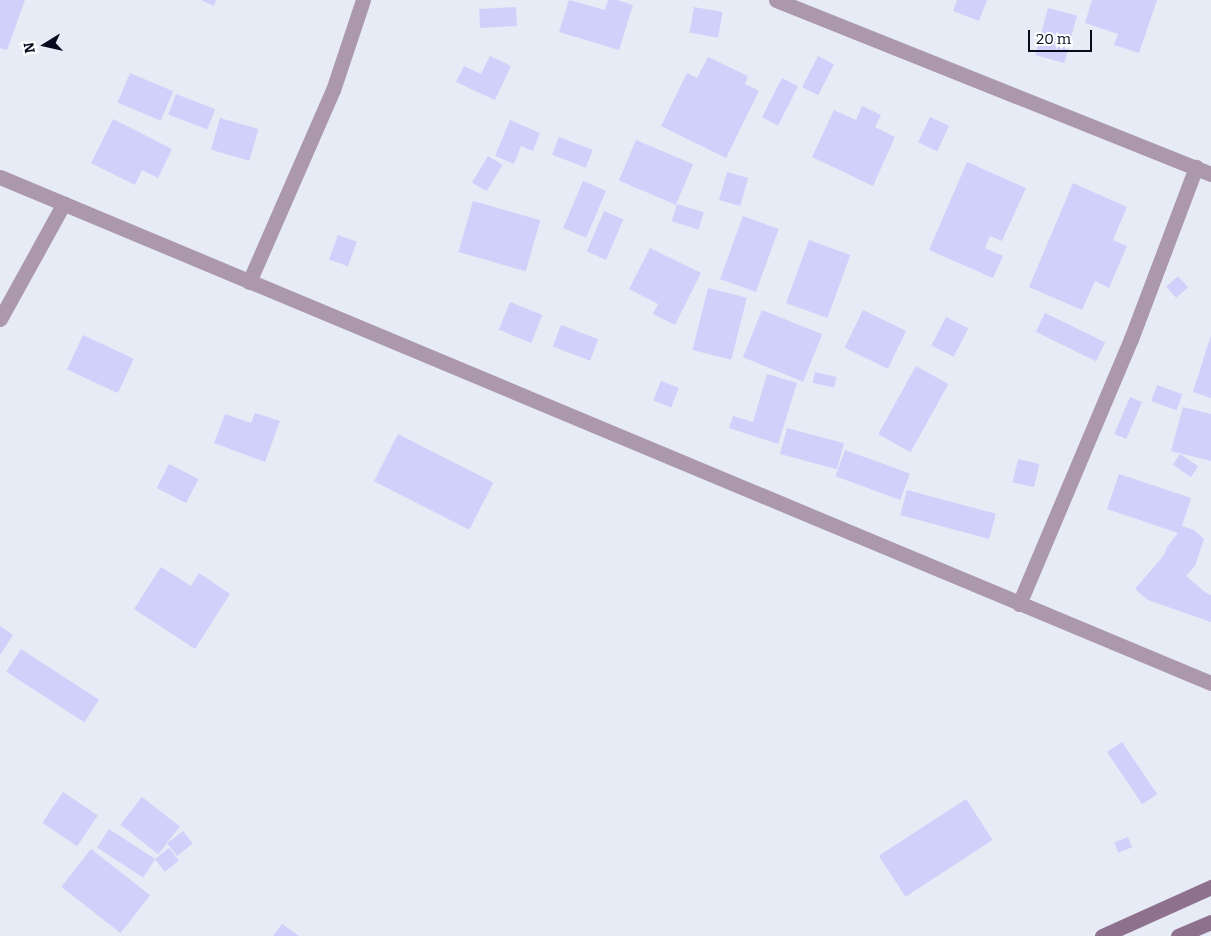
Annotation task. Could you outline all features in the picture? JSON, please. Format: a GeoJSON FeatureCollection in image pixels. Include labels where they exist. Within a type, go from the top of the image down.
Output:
{"type":"FeatureCollection","features":[{"type":"Feature","properties":{"kind":"main road"},"geometry":{"type":"LineString","coordinates":[[1102,936],[1211,887]]}},
{"type":"Feature","properties":{"kind":"main road"},"geometry":{"type":"LineString","coordinates":[[1178,936],[1211,922]]}},
{"type":"Feature","properties":{"kind":"street"},"geometry":{"type":"LineString","coordinates":[[249,282],[333,90],[363,0]]}},
{"type":"Feature","properties":{"kind":"street"},"geometry":{"type":"LineString","coordinates":[[778,0],[1211,174]]}},
{"type":"Feature","properties":{"kind":"street"},"geometry":{"type":"LineString","coordinates":[[1018,604],[1066,498],[1131,339],[1196,167]]}},
{"type":"Feature","properties":{"kind":"street"},"geometry":{"type":"LineString","coordinates":[[0,177],[1018,604],[1211,683]]}},
{"type":"Feature","properties":{"kind":"street"},"geometry":{"type":"LineString","coordinates":[[0,319],[64,204]]}},
{"type":"Feature","properties":{"kind":"building"},"geometry":{"type":"Polygon","coordinates":[[[0,0],[25,0],[7,50],[0,48],[0,0]]]}},
{"type":"Feature","properties":{"kind":"building"},"geometry":{"type":"Polygon","coordinates":[[[201,0],[216,0],[214,6],[201,0]]]}},
{"type":"Feature","properties":{"kind":"building"},"geometry":{"type":"Polygon","coordinates":[[[569,0],[605,10],[608,0],[617,0],[633,5],[619,50],[559,32],[569,0]]]}},
{"type":"Feature","properties":{"kind":"building"},"geometry":{"type":"Polygon","coordinates":[[[957,0],[987,0],[979,21],[953,11],[957,0]]]}},
{"type":"Feature","properties":{"kind":"building"},"geometry":{"type":"Polygon","coordinates":[[[1092,0],[1157,0],[1139,53],[1114,45],[1118,34],[1085,23],[1092,0]]]}},
{"type":"Feature","properties":{"kind":"building"},"geometry":{"type":"Polygon","coordinates":[[[516,7],[517,26],[480,28],[479,9],[516,7]]]}},
{"type":"Feature","properties":{"kind":"building"},"geometry":{"type":"Polygon","coordinates":[[[694,7],[723,12],[718,38],[689,33],[694,7]]]}},
{"type":"Feature","properties":{"kind":"building"},"geometry":{"type":"Polygon","coordinates":[[[1048,8],[1077,16],[1064,63],[1035,55],[1048,8]]]}},
{"type":"Feature","properties":{"kind":"building"},"geometry":{"type":"Polygon","coordinates":[[[490,56],[511,66],[495,100],[456,82],[464,66],[481,74],[490,56]]]}},
{"type":"Feature","properties":{"kind":"building"},"geometry":{"type":"Polygon","coordinates":[[[818,56],[834,64],[818,95],[802,87],[818,56]]]}},
{"type":"Feature","properties":{"kind":"building"},"geometry":{"type":"Polygon","coordinates":[[[708,57],[748,76],[745,84],[759,91],[726,158],[661,126],[687,73],[697,78],[708,57]]]}},
{"type":"Feature","properties":{"kind":"building"},"geometry":{"type":"Polygon","coordinates":[[[130,73],[173,91],[161,121],[117,102],[130,73]]]}},
{"type":"Feature","properties":{"kind":"building"},"geometry":{"type":"Polygon","coordinates":[[[782,78],[798,86],[778,125],[762,117],[782,78]]]}},
{"type":"Feature","properties":{"kind":"building"},"geometry":{"type":"Polygon","coordinates":[[[176,94],[215,109],[207,130],[168,115],[176,94]]]}},
{"type":"Feature","properties":{"kind":"building"},"geometry":{"type":"Polygon","coordinates":[[[862,106],[881,115],[875,127],[895,137],[873,186],[812,157],[834,110],[856,120],[862,106]]]}},
{"type":"Feature","properties":{"kind":"building"},"geometry":{"type":"Polygon","coordinates":[[[930,117],[949,126],[937,151],[918,142],[930,117]]]}},
{"type":"Feature","properties":{"kind":"building"},"geometry":{"type":"Polygon","coordinates":[[[220,118],[258,129],[249,161],[211,150],[220,118]]]}},
{"type":"Feature","properties":{"kind":"building"},"geometry":{"type":"Polygon","coordinates":[[[113,119],[172,149],[158,178],[142,170],[135,185],[91,163],[113,119]]]}},
{"type":"Feature","properties":{"kind":"building"},"geometry":{"type":"Polygon","coordinates":[[[510,120],[540,133],[533,151],[521,146],[514,164],[495,156],[510,120]]]}},
{"type":"Feature","properties":{"kind":"building"},"geometry":{"type":"Polygon","coordinates":[[[559,137],[593,150],[586,168],[552,155],[559,137]]]}},
{"type":"Feature","properties":{"kind":"building"},"geometry":{"type":"Polygon","coordinates":[[[636,140],[693,164],[676,205],[619,181],[636,140]]]}},
{"type":"Feature","properties":{"kind":"building"},"geometry":{"type":"Polygon","coordinates":[[[488,156],[503,165],[487,191],[472,183],[488,156]]]}},
{"type":"Feature","properties":{"kind":"building"},"geometry":{"type":"Polygon","coordinates":[[[967,162],[1026,188],[1002,241],[990,236],[985,248],[1003,256],[993,278],[929,250],[967,162]]]}},
{"type":"Feature","properties":{"kind":"building"},"geometry":{"type":"Polygon","coordinates":[[[727,172],[748,178],[740,206],[719,200],[727,172]]]}},
{"type":"Feature","properties":{"kind":"building"},"geometry":{"type":"Polygon","coordinates":[[[583,181],[606,191],[586,238],[563,228],[583,181]]]}},
{"type":"Feature","properties":{"kind":"building"},"geometry":{"type":"Polygon","coordinates":[[[1073,183],[1127,207],[1113,240],[1127,246],[1109,288],[1095,281],[1082,310],[1029,287],[1073,183]]]}},
{"type":"Feature","properties":{"kind":"building"},"geometry":{"type":"Polygon","coordinates":[[[473,201],[540,220],[526,271],[458,252],[473,201]]]}},
{"type":"Feature","properties":{"kind":"building"},"geometry":{"type":"Polygon","coordinates":[[[677,204],[704,212],[699,229],[672,221],[677,204]]]}},
{"type":"Feature","properties":{"kind":"building"},"geometry":{"type":"Polygon","coordinates":[[[604,211],[623,219],[606,260],[587,252],[604,211]]]}},
{"type":"Feature","properties":{"kind":"building"},"geometry":{"type":"Polygon","coordinates":[[[743,216],[779,229],[756,292],[720,279],[743,216]]]}},
{"type":"Feature","properties":{"kind":"building"},"geometry":{"type":"Polygon","coordinates":[[[338,235],[357,242],[348,266],[329,259],[338,235]]]}},
{"type":"Feature","properties":{"kind":"building"},"geometry":{"type":"Polygon","coordinates":[[[809,240],[850,255],[827,318],[786,303],[809,240]]]}},
{"type":"Feature","properties":{"kind":"building"},"geometry":{"type":"Polygon","coordinates":[[[650,248],[701,273],[675,325],[653,314],[658,304],[629,289],[650,248]]]}},
{"type":"Feature","properties":{"kind":"building"},"geometry":{"type":"Polygon","coordinates":[[[1178,276],[1188,287],[1176,298],[1166,287],[1178,276]]]}},
{"type":"Feature","properties":{"kind":"building"},"geometry":{"type":"Polygon","coordinates":[[[708,288],[747,298],[731,360],[693,350],[708,288]]]}},
{"type":"Feature","properties":{"kind":"building"},"geometry":{"type":"Polygon","coordinates":[[[510,302],[542,315],[531,343],[499,330],[510,302]]]}},
{"type":"Feature","properties":{"kind":"building"},"geometry":{"type":"Polygon","coordinates":[[[762,310],[822,334],[803,382],[743,357],[762,310]]]}},
{"type":"Feature","properties":{"kind":"building"},"geometry":{"type":"Polygon","coordinates":[[[863,310],[906,331],[888,369],[845,348],[863,310]]]}},
{"type":"Feature","properties":{"kind":"building"},"geometry":{"type":"Polygon","coordinates":[[[1045,313],[1105,342],[1096,361],[1036,332],[1045,313]]]}},
{"type":"Feature","properties":{"kind":"building"},"geometry":{"type":"Polygon","coordinates":[[[946,317],[968,328],[954,357],[931,346],[946,317]]]}},
{"type":"Feature","properties":{"kind":"building"},"geometry":{"type":"Polygon","coordinates":[[[561,325],[598,339],[590,361],[553,346],[561,325]]]}},
{"type":"Feature","properties":{"kind":"building"},"geometry":{"type":"Polygon","coordinates":[[[83,335],[134,359],[118,393],[67,369],[83,335]]]}},
{"type":"Feature","properties":{"kind":"building"},"geometry":{"type":"Polygon","coordinates":[[[1211,335],[1211,398],[1193,392],[1211,335]]]}},
{"type":"Feature","properties":{"kind":"building"},"geometry":{"type":"Polygon","coordinates":[[[916,366],[948,384],[911,452],[878,434],[916,366]]]}},
{"type":"Feature","properties":{"kind":"building"},"geometry":{"type":"Polygon","coordinates":[[[815,372],[836,377],[834,388],[813,383],[815,372]]]}},
{"type":"Feature","properties":{"kind":"building"},"geometry":{"type":"Polygon","coordinates":[[[767,374],[797,383],[778,444],[729,428],[733,416],[753,422],[767,374]]]}},
{"type":"Feature","properties":{"kind":"building"},"geometry":{"type":"Polygon","coordinates":[[[661,381],[679,388],[671,407],[653,401],[661,381]]]}},
{"type":"Feature","properties":{"kind":"building"},"geometry":{"type":"Polygon","coordinates":[[[1157,385],[1182,394],[1177,410],[1151,401],[1157,385]]]}},
{"type":"Feature","properties":{"kind":"building"},"geometry":{"type":"Polygon","coordinates":[[[1130,397],[1142,402],[1126,439],[1114,434],[1130,397]]]}},
{"type":"Feature","properties":{"kind":"building"},"geometry":{"type":"Polygon","coordinates":[[[1183,407],[1211,414],[1211,461],[1171,451],[1183,407]]]}},
{"type":"Feature","properties":{"kind":"building"},"geometry":{"type":"Polygon","coordinates":[[[255,413],[280,421],[265,462],[214,443],[225,414],[251,423],[255,413]]]}},
{"type":"Feature","properties":{"kind":"building"},"geometry":{"type":"Polygon","coordinates":[[[787,428],[844,443],[837,469],[780,454],[787,428]]]}},
{"type":"Feature","properties":{"kind":"building"},"geometry":{"type":"Polygon","coordinates":[[[398,434],[493,483],[469,530],[374,481],[398,434]]]}},
{"type":"Feature","properties":{"kind":"building"},"geometry":{"type":"Polygon","coordinates":[[[845,450],[910,474],[900,500],[835,476],[845,450]]]}},
{"type":"Feature","properties":{"kind":"building"},"geometry":{"type":"Polygon","coordinates":[[[1180,454],[1198,466],[1191,477],[1173,465],[1180,454]]]}},
{"type":"Feature","properties":{"kind":"building"},"geometry":{"type":"Polygon","coordinates":[[[1018,459],[1039,464],[1034,487],[1013,482],[1018,459]]]}},
{"type":"Feature","properties":{"kind":"building"},"geometry":{"type":"Polygon","coordinates":[[[169,464],[198,479],[186,503],[157,488],[169,464]]]}},
{"type":"Feature","properties":{"kind":"building"},"geometry":{"type":"Polygon","coordinates":[[[1119,474],[1191,498],[1182,526],[1194,530],[1204,539],[1195,566],[1186,576],[1211,595],[1211,622],[1148,600],[1135,589],[1164,555],[1167,547],[1178,533],[1107,509],[1119,474]]]}},
{"type":"Feature","properties":{"kind":"building"},"geometry":{"type":"Polygon","coordinates":[[[907,490],[996,514],[989,539],[900,515],[907,490]]]}},
{"type":"Feature","properties":{"kind":"building"},"geometry":{"type":"Polygon","coordinates":[[[161,567],[191,586],[199,573],[230,594],[195,649],[134,609],[161,567]]]}},
{"type":"Feature","properties":{"kind":"building"},"geometry":{"type":"Polygon","coordinates":[[[0,626],[13,635],[0,655],[0,626]]]}},
{"type":"Feature","properties":{"kind":"building"},"geometry":{"type":"Polygon","coordinates":[[[21,649],[99,700],[84,722],[6,672],[21,649]]]}},
{"type":"Feature","properties":{"kind":"building"},"geometry":{"type":"Polygon","coordinates":[[[1122,742],[1157,794],[1142,804],[1107,752],[1122,742]]]}},
{"type":"Feature","properties":{"kind":"building"},"geometry":{"type":"Polygon","coordinates":[[[63,792],[98,815],[77,846],[42,823],[63,792]]]}},
{"type":"Feature","properties":{"kind":"building"},"geometry":{"type":"Polygon","coordinates":[[[142,797],[180,827],[158,854],[120,825],[142,797]]]}},
{"type":"Feature","properties":{"kind":"building"},"geometry":{"type":"Polygon","coordinates":[[[966,799],[993,840],[905,897],[879,856],[966,799]]]}},
{"type":"Feature","properties":{"kind":"building"},"geometry":{"type":"Polygon","coordinates":[[[109,829],[155,859],[143,877],[97,847],[109,829]]]}},
{"type":"Feature","properties":{"kind":"building"},"geometry":{"type":"Polygon","coordinates":[[[183,831],[193,844],[177,856],[167,843],[183,831]]]}},
{"type":"Feature","properties":{"kind":"building"},"geometry":{"type":"Polygon","coordinates":[[[1128,837],[1132,847],[1118,853],[1114,843],[1128,837]]]}},
{"type":"Feature","properties":{"kind":"building"},"geometry":{"type":"Polygon","coordinates":[[[169,848],[179,861],[165,872],[155,859],[169,848]]]}},
{"type":"Feature","properties":{"kind":"building"},"geometry":{"type":"Polygon","coordinates":[[[91,849],[150,895],[121,933],[61,887],[91,849]]]}},
{"type":"Feature","properties":{"kind":"building"},"geometry":{"type":"Polygon","coordinates":[[[282,924],[299,936],[273,936],[282,924]]]}}]}
